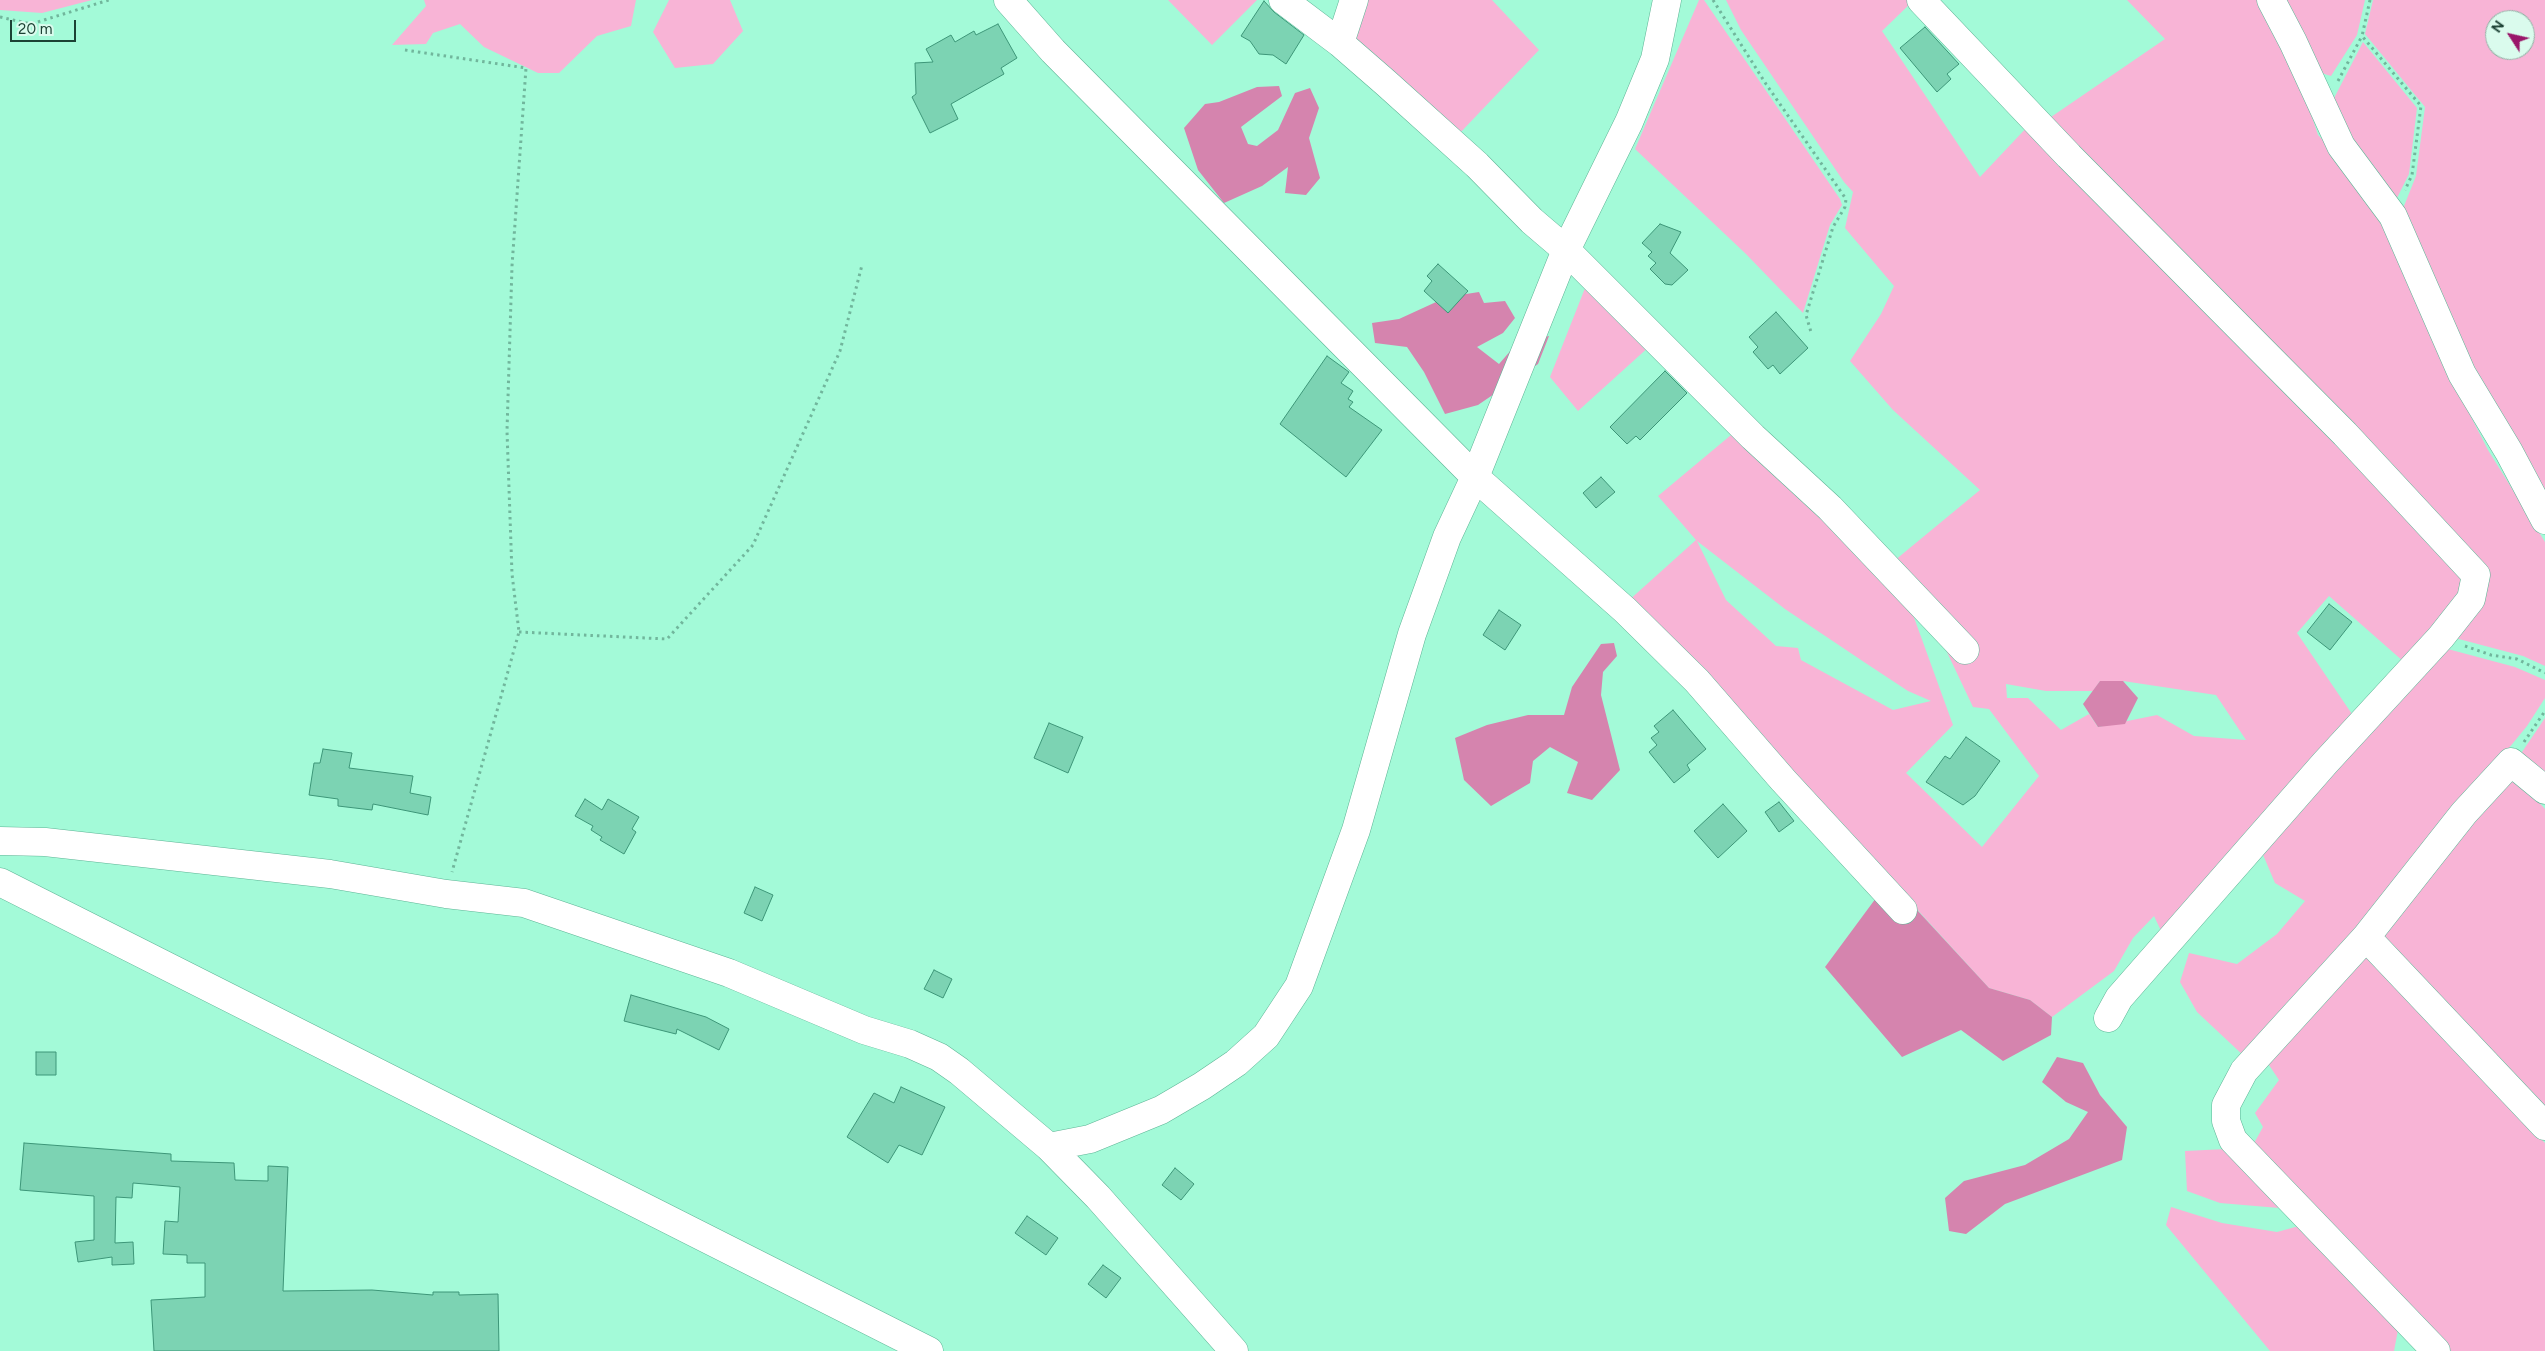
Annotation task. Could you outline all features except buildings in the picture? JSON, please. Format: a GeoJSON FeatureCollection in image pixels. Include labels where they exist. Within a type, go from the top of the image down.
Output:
{"type":"FeatureCollection","features":[{"type":"Feature","properties":{"kind":"street"},"geometry":{"type":"LineString","coordinates":[[1008,0],[1053,51],[1475,477],[1625,610],[1698,681],[1783,780],[1903,910]]}},
{"type":"Feature","properties":{"kind":"street"},"geometry":{"type":"LineString","coordinates":[[1283,0],[1340,43],[1477,165],[1532,221],[1566,250],[1753,437],[1830,508],[1965,650]]}},
{"type":"Feature","properties":{"kind":"street"},"geometry":{"type":"LineString","coordinates":[[1340,43],[1354,0]]}},
{"type":"Feature","properties":{"kind":"street"},"geometry":{"type":"LineString","coordinates":[[1049,1147],[1090,1139],[1160,1110],[1202,1086],[1236,1064],[1266,1036],[1299,986],[1356,830],[1412,634],[1447,537],[1475,477],[1566,250],[1629,122],[1655,58],[1668,0]]}},
{"type":"Feature","properties":{"kind":"street"},"geometry":{"type":"LineString","coordinates":[[1921,0],[2069,156],[2345,434],[2476,576],[2471,599],[2441,637],[2325,763],[2119,998],[2108,1018]]}},
{"type":"Feature","properties":{"kind":"street"},"geometry":{"type":"LineString","coordinates":[[2271,0],[2293,42],[2341,146],[2394,216],[2462,374],[2509,452],[2545,520]]}},
{"type":"Feature","properties":{"kind":"street"},"geometry":{"type":"LineString","coordinates":[[2436,1351],[2232,1140],[2226,1121],[2226,1105],[2244,1071],[2366,938],[2464,814],[2511,762],[2545,790]]}},
{"type":"Feature","properties":{"kind":"street"},"geometry":{"type":"LineString","coordinates":[[0,841],[45,842],[330,874],[446,894],[524,903],[728,973],[864,1030],[910,1044],[939,1057],[959,1071],[1049,1147],[1098,1197],[1234,1351]]}},
{"type":"Feature","properties":{"kind":"street"},"geometry":{"type":"LineString","coordinates":[[0,882],[929,1351]]}},
{"type":"Feature","properties":{"kind":"street"},"geometry":{"type":"LineString","coordinates":[[2366,938],[2545,1126]]}},
{"type":"Feature","properties":{"kind":"path"},"geometry":{"type":"LineString","coordinates":[[0,16],[31,24],[109,0]]}},
{"type":"Feature","properties":{"kind":"path"},"geometry":{"type":"LineString","coordinates":[[1713,0],[1766,84],[1846,199],[1846,207],[1833,227],[1806,314],[1811,332]]}},
{"type":"Feature","properties":{"kind":"path"},"geometry":{"type":"LineString","coordinates":[[2323,110],[2362,36],[2370,0]]}},
{"type":"Feature","properties":{"kind":"path"},"geometry":{"type":"LineString","coordinates":[[2362,36],[2421,106],[2412,175],[2394,216]]}},
{"type":"Feature","properties":{"kind":"path"},"geometry":{"type":"LineString","coordinates":[[405,50],[526,68],[512,266],[507,431],[512,574],[519,632],[446,894]]}},
{"type":"Feature","properties":{"kind":"path"},"geometry":{"type":"LineString","coordinates":[[519,632],[667,639],[753,545],[840,351],[862,265]]}},
{"type":"Feature","properties":{"kind":"path"},"geometry":{"type":"LineString","coordinates":[[2441,637],[2491,655],[2517,659],[2545,673]]}},
{"type":"Feature","properties":{"kind":"path"},"geometry":{"type":"LineString","coordinates":[[2511,762],[2545,711]]}},
{"type":"Feature","properties":{"kind":"shaded area"},"geometry":{"type":"Polygon","coordinates":[[[0,0],[92,0],[42,13],[0,10],[0,0]]]}},
{"type":"Feature","properties":{"kind":"shaded area"},"geometry":{"type":"Polygon","coordinates":[[[424,0],[636,0],[631,26],[597,36],[559,73],[538,73],[484,47],[460,24],[433,33],[426,44],[392,45],[426,6],[424,0]]]}},
{"type":"Feature","properties":{"kind":"shaded area"},"geometry":{"type":"Polygon","coordinates":[[[669,0],[730,0],[743,31],[713,64],[675,68],[653,32],[669,0]]]}},
{"type":"Feature","properties":{"kind":"shaded area"},"geometry":{"type":"Polygon","coordinates":[[[1168,0],[1257,0],[1212,45],[1168,0]]]}},
{"type":"Feature","properties":{"kind":"shaded area"},"geometry":{"type":"Polygon","coordinates":[[[1362,0],[1492,0],[1539,50],[1458,135],[1351,35],[1362,0]]]}},
{"type":"Feature","properties":{"kind":"shaded area"},"geometry":{"type":"Polygon","coordinates":[[[1699,0],[1704,0],[1840,199],[1842,205],[1830,225],[1803,313],[1746,254],[1635,149],[1699,0]]]}},
{"type":"Feature","properties":{"kind":"shaded area"},"geometry":{"type":"Polygon","coordinates":[[[1726,0],[1914,0],[1882,31],[1980,177],[2030,124],[2323,429],[2464,581],[2460,599],[2404,662],[2329,596],[2297,633],[2354,717],[2164,937],[2154,916],[2133,938],[2114,971],[2052,1017],[2030,1000],[1989,988],[1797,778],[1627,602],[1696,540],[1658,496],[1737,430],[1908,601],[1953,725],[1906,773],[1982,847],[2039,776],[1989,709],[1973,707],[1936,629],[1894,561],[1980,490],[1893,410],[1850,361],[1881,314],[1894,286],[1845,228],[1853,192],[1844,182],[1741,30],[1726,0]],[[1697,541],[1726,600],[1776,646],[1798,648],[1801,660],[1893,710],[1931,701],[1908,691],[1785,609],[1697,541]],[[2100,681],[2093,691],[2046,691],[2006,684],[2007,698],[2028,698],[2061,730],[2089,714],[2098,727],[2157,715],[2194,736],[2246,740],[2216,695],[2123,681],[2100,681]]]}},
{"type":"Feature","properties":{"kind":"shaded area"},"geometry":{"type":"Polygon","coordinates":[[[2127,0],[2264,0],[2294,62],[2318,135],[2334,151],[2381,224],[2417,292],[2444,364],[2488,450],[2545,542],[2545,666],[2523,656],[2455,638],[2487,589],[2051,117],[2165,39],[2127,0]]]}},
{"type":"Feature","properties":{"kind":"shaded area"},"geometry":{"type":"Polygon","coordinates":[[[2286,0],[2365,0],[2357,35],[2331,76],[2318,72],[2286,0]]]}},
{"type":"Feature","properties":{"kind":"shaded area"},"geometry":{"type":"Polygon","coordinates":[[[2373,0],[2545,0],[2545,496],[2520,445],[2455,334],[2402,211],[2416,176],[2425,107],[2365,34],[2373,0]]]}},
{"type":"Feature","properties":{"kind":"shaded area"},"geometry":{"type":"Polygon","coordinates":[[[2363,42],[2417,108],[2409,174],[2395,202],[2372,172],[2331,104],[2363,42]]]}},
{"type":"Feature","properties":{"kind":"shaded area"},"geometry":{"type":"Polygon","coordinates":[[[1279,86],[1282,96],[1241,127],[1248,144],[1257,146],[1278,130],[1295,93],[1310,88],[1319,108],[1309,138],[1320,178],[1306,195],[1285,193],[1288,167],[1262,186],[1224,203],[1198,170],[1184,128],[1205,104],[1219,102],[1257,87],[1279,86]]]}},
{"type":"Feature","properties":{"kind":"shaded area"},"geometry":{"type":"Polygon","coordinates":[[[1589,278],[1651,345],[1578,411],[1550,377],[1589,278]]]}},
{"type":"Feature","properties":{"kind":"shaded area"},"geometry":{"type":"Polygon","coordinates":[[[1479,292],[1484,303],[1505,301],[1515,318],[1503,333],[1477,347],[1499,364],[1519,341],[1549,336],[1538,364],[1478,405],[1445,414],[1424,372],[1407,347],[1375,343],[1372,323],[1399,319],[1447,297],[1479,292]]]}},
{"type":"Feature","properties":{"kind":"shaded area"},"geometry":{"type":"Polygon","coordinates":[[[1614,643],[1617,656],[1603,672],[1601,695],[1620,770],[1592,800],[1567,793],[1578,762],[1550,747],[1533,761],[1530,783],[1491,806],[1464,780],[1455,738],[1487,725],[1528,715],[1564,715],[1572,687],[1601,644],[1614,643]]]}},
{"type":"Feature","properties":{"kind":"shaded area"},"geometry":{"type":"Polygon","coordinates":[[[2444,648],[2515,667],[2545,680],[2545,698],[2527,726],[2358,932],[2245,1057],[2197,1012],[2180,982],[2189,953],[2237,964],[2277,934],[2305,901],[2275,883],[2261,850],[2444,648]]]}},
{"type":"Feature","properties":{"kind":"shaded area"},"geometry":{"type":"Polygon","coordinates":[[[2100,681],[2123,681],[2138,698],[2125,724],[2098,727],[2083,704],[2100,681]]]}},
{"type":"Feature","properties":{"kind":"shaded area"},"geometry":{"type":"Polygon","coordinates":[[[2545,718],[2545,781],[2520,755],[2545,718]]]}},
{"type":"Feature","properties":{"kind":"shaded area"},"geometry":{"type":"Polygon","coordinates":[[[2511,772],[2545,809],[2545,1106],[2502,1060],[2379,940],[2511,772]]]}},
{"type":"Feature","properties":{"kind":"shaded area"},"geometry":{"type":"Polygon","coordinates":[[[1876,898],[1902,920],[1917,910],[1989,988],[2030,1000],[2052,1017],[2051,1035],[2003,1061],[1961,1030],[1902,1057],[1825,967],[1876,898]]]}},
{"type":"Feature","properties":{"kind":"shaded area"},"geometry":{"type":"Polygon","coordinates":[[[2365,948],[2470,1065],[2545,1143],[2545,1351],[2451,1351],[2253,1145],[2263,1127],[2255,1113],[2279,1080],[2265,1059],[2365,948]]]}},
{"type":"Feature","properties":{"kind":"shaded area"},"geometry":{"type":"Polygon","coordinates":[[[2057,1057],[2083,1063],[2100,1095],[2127,1127],[2122,1160],[2005,1204],[1966,1234],[1949,1231],[1945,1198],[1964,1181],[2025,1165],[2069,1139],[2088,1112],[2066,1102],[2042,1082],[2057,1057]]]}},
{"type":"Feature","properties":{"kind":"shaded area"},"geometry":{"type":"Polygon","coordinates":[[[2226,1149],[2279,1208],[2220,1203],[2187,1191],[2185,1151],[2226,1149]]]}},
{"type":"Feature","properties":{"kind":"shaded area"},"geometry":{"type":"Polygon","coordinates":[[[2171,1207],[2222,1223],[2277,1232],[2299,1226],[2398,1330],[2394,1351],[2270,1351],[2166,1225],[2171,1207]]]}}]}
